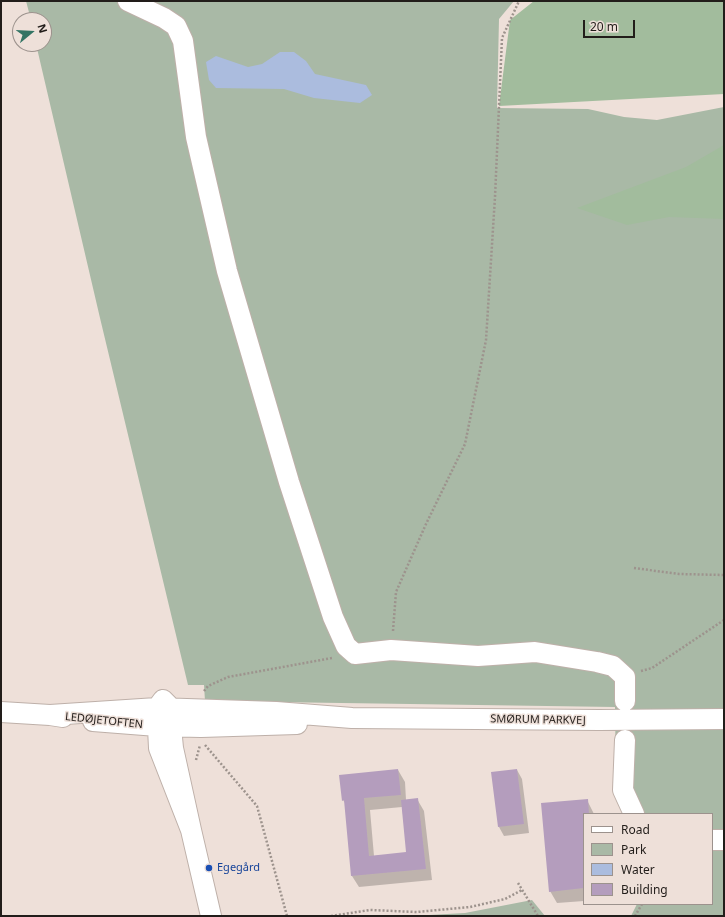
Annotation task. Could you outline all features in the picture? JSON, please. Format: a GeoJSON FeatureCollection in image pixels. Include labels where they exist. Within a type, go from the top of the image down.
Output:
{"type":"FeatureCollection","features":[{"type":"Feature","properties":{"kind":"street"},"geometry":{"type":"LineString","coordinates":[[128,1],[164,18],[176,26],[183,41],[196,137],[227,271],[289,482],[333,617],[346,646],[355,654],[391,650],[478,656],[535,652],[597,662],[613,666],[625,677],[625,701]]}},
{"type":"Feature","properties":{"kind":"street","name":"LEDØJETOFTEN"},"geometry":{"type":"LineString","coordinates":[[1,712],[50,715],[164,717]]}},
{"type":"Feature","properties":{"kind":"street","name":"SMØRUM PARKVEJ"},"geometry":{"type":"LineString","coordinates":[[164,717],[276,712],[352,718],[599,720],[724,719]]}},
{"type":"Feature","properties":{"kind":"street"},"geometry":{"type":"LineString","coordinates":[[164,717],[173,748],[211,916]]}},
{"type":"Feature","properties":{"kind":"street"},"geometry":{"type":"LineString","coordinates":[[625,740],[623,790],[634,813]]}},
{"type":"Feature","properties":{"kind":"street"},"geometry":{"type":"LineString","coordinates":[[713,840],[724,840]]}},
{"type":"Feature","properties":{"kind":"path"},"geometry":{"type":"LineString","coordinates":[[391,650],[396,592],[426,524],[465,444],[486,340],[495,196],[502,38],[519,1]]}},
{"type":"Feature","properties":{"kind":"path"},"geometry":{"type":"LineString","coordinates":[[634,568],[679,574],[724,575]]}},
{"type":"Feature","properties":{"kind":"path"},"geometry":{"type":"LineString","coordinates":[[625,677],[652,668],[724,620]]}},
{"type":"Feature","properties":{"kind":"path"},"geometry":{"type":"LineString","coordinates":[[203,692],[208,686],[228,677],[355,654]]}},
{"type":"Feature","properties":{"kind":"path"},"geometry":{"type":"LineString","coordinates":[[202,742],[257,806],[286,916]]}},
{"type":"Feature","properties":{"kind":"path"},"geometry":{"type":"LineString","coordinates":[[518,884],[538,916]]}},
{"type":"Feature","properties":{"kind":"path"},"geometry":{"type":"LineString","coordinates":[[331,916],[370,910],[417,912],[470,907],[505,899],[522,890]]}},
{"type":"Feature","properties":{"kind":"path"},"geometry":{"type":"LineString","coordinates":[[635,916],[641,905]]}},
{"type":"Feature","properties":{"kind":"green space"},"geometry":{"type":"Polygon","coordinates":[[[26,1],[514,1],[499,19],[497,108],[588,109],[624,117],[657,120],[724,107],[724,916],[631,916],[636,905],[713,905],[713,813],[628,813],[616,781],[615,707],[205,701],[204,685],[188,685],[38,52],[52,52],[52,12],[29,12],[26,1]]]}},
{"type":"Feature","properties":{"kind":"green space"},"geometry":{"type":"Polygon","coordinates":[[[534,1],[724,1],[724,94],[499,106],[510,20],[534,1]]]}},
{"type":"Feature","properties":{"kind":"green space"},"geometry":{"type":"Polygon","coordinates":[[[724,145],[724,219],[669,217],[627,225],[577,208],[686,167],[724,145]]]}},
{"type":"Feature","properties":{"kind":"green space"},"geometry":{"type":"Polygon","coordinates":[[[532,900],[545,916],[411,916],[465,913],[532,900]]]}},
{"type":"Feature","properties":{"kind":"water"},"geometry":{"type":"Polygon","coordinates":[[[280,52],[294,52],[306,61],[315,74],[366,85],[372,95],[360,103],[314,98],[284,89],[216,88],[209,80],[206,62],[216,56],[248,67],[262,64],[280,52]]]}},
{"type":"Feature","properties":{"kind":"building"},"geometry":{"type":"Polygon","coordinates":[[[398,769],[401,795],[364,798],[369,856],[406,852],[401,800],[418,798],[426,869],[351,876],[344,800],[342,801],[339,775],[398,769]]]}},
{"type":"Feature","properties":{"kind":"building"},"geometry":{"type":"Polygon","coordinates":[[[517,769],[524,824],[498,827],[491,772],[517,769]]]}},
{"type":"Feature","properties":{"kind":"building"},"geometry":{"type":"Polygon","coordinates":[[[588,799],[589,813],[583,813],[583,888],[549,892],[541,803],[588,799]]]}},
{"type":"Feature","properties":{"kind":"place","name":"Egegård"},"geometry":{"type":"Point","coordinates":[209,868]}}]}
